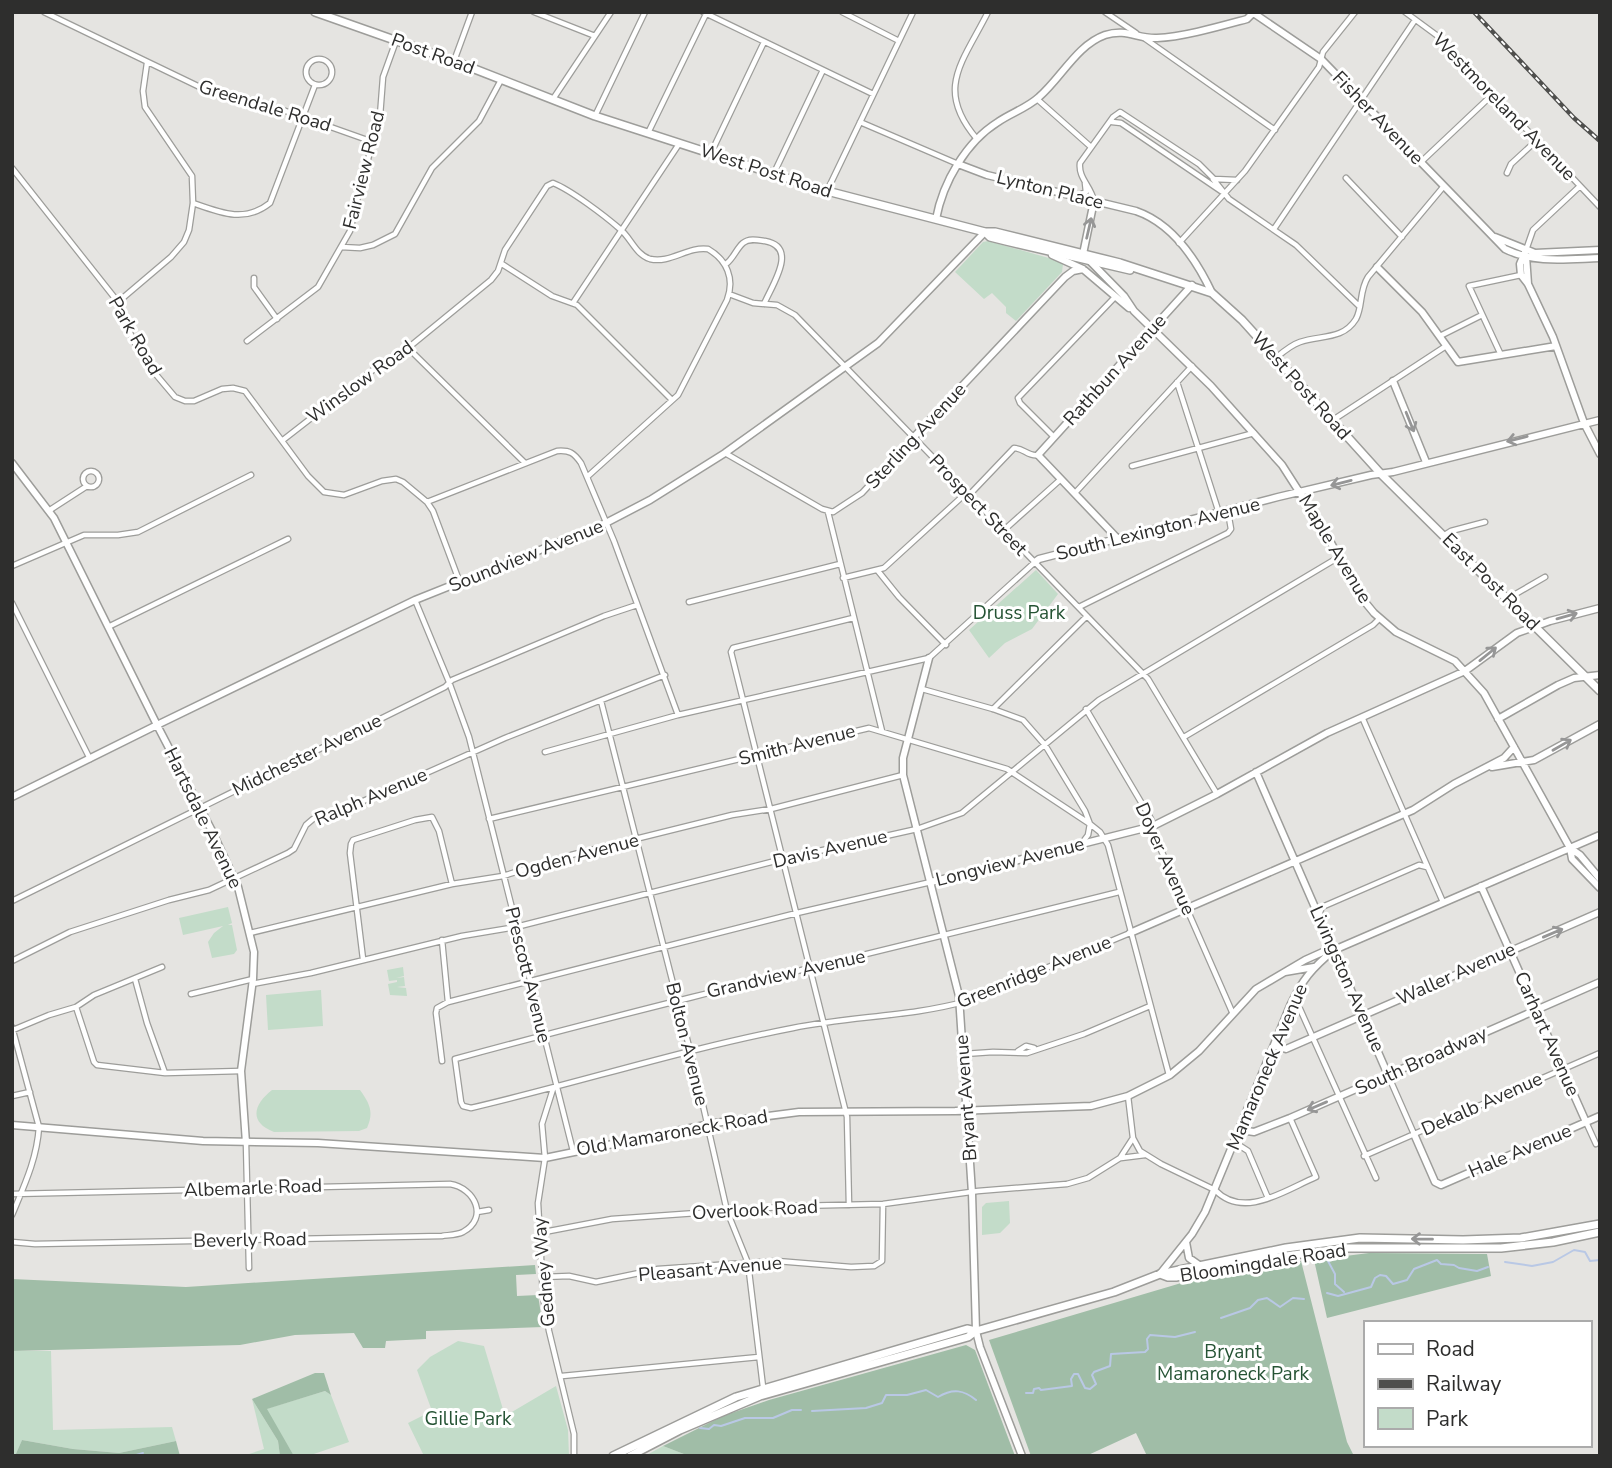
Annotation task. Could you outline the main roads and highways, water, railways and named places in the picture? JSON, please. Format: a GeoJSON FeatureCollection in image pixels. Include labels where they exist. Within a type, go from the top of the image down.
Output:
{"type":"FeatureCollection","features":[{"type":"Feature","properties":{"kind":"main road","name":"Post Road"},"geometry":{"type":"LineString","coordinates":[[315,12],[552,99]]}},
{"type":"Feature","properties":{"kind":"main road","name":"West Post Road"},"geometry":{"type":"LineString","coordinates":[[552,99],[596,116],[827,191],[985,232],[995,232],[1120,263],[1212,292],[1236,313],[1381,474]]}},
{"type":"Feature","properties":{"kind":"main road","name":"West Post Road"},"geometry":{"type":"LineString","coordinates":[[985,232],[990,237],[1122,270],[1141,271]]}},
{"type":"Feature","properties":{"kind":"main road","name":"East Post Road"},"geometry":{"type":"LineString","coordinates":[[1381,474],[1600,691]]}},
{"type":"Feature","properties":{"kind":"main road","name":"Bloomingdale Road"},"geometry":{"type":"LineString","coordinates":[[1160,1274],[1337,1240],[1521,1238],[1600,1224]]}},
{"type":"Feature","properties":{"kind":"main road","name":"Bloomingdale Road"},"geometry":{"type":"LineString","coordinates":[[1160,1274],[1168,1278],[1176,1277],[1270,1258],[1346,1248],[1501,1248],[1553,1242],[1600,1232]]}},
{"type":"Feature","properties":{"kind":"main road","name":"Mamaroneck Avenue"},"geometry":{"type":"LineString","coordinates":[[630,1456],[680,1430],[761,1396],[958,1340],[976,1331],[1114,1292],[1160,1274]]}},
{"type":"Feature","properties":{"kind":"main road","name":"Mamaroneck Avenue"},"geometry":{"type":"LineString","coordinates":[[613,1456],[689,1417],[763,1387],[967,1329],[976,1331]]}},
{"type":"Feature","properties":{"kind":"waterway"},"geometry":{"type":"LineString","coordinates":[[1505,1262],[1532,1266],[1553,1262],[1574,1250],[1585,1252],[1590,1261],[1600,1260]]}},
{"type":"Feature","properties":{"kind":"waterway"},"geometry":{"type":"LineString","coordinates":[[1327,1293],[1338,1296],[1371,1287],[1375,1278],[1380,1275],[1386,1276],[1393,1284],[1407,1280],[1414,1269],[1437,1260],[1441,1264],[1477,1271],[1488,1267]]}},
{"type":"Feature","properties":{"kind":"waterway"},"geometry":{"type":"LineString","coordinates":[[1328,1261],[1335,1274],[1335,1284],[1344,1292]]}},
{"type":"Feature","properties":{"kind":"waterway"},"geometry":{"type":"LineString","coordinates":[[1221,1318],[1250,1308],[1258,1300],[1267,1298],[1280,1307],[1293,1298],[1304,1299]]}},
{"type":"Feature","properties":{"kind":"waterway"},"geometry":{"type":"LineString","coordinates":[[1026,1393],[1033,1393],[1034,1389],[1039,1388],[1041,1390],[1072,1386],[1071,1379],[1074,1374],[1078,1374],[1085,1388],[1090,1389],[1096,1384],[1092,1375],[1110,1366],[1111,1354],[1145,1352],[1150,1335],[1175,1337],[1195,1332]]}},
{"type":"Feature","properties":{"kind":"waterway"},"geometry":{"type":"LineString","coordinates":[[812,1411],[866,1408],[882,1403],[886,1395],[907,1395],[926,1390],[938,1397],[958,1391],[976,1400]]}},
{"type":"Feature","properties":{"kind":"waterway"},"geometry":{"type":"LineString","coordinates":[[700,1428],[709,1429],[714,1425],[721,1426],[745,1418],[773,1418],[792,1410],[801,1410]]}},
{"type":"Feature","properties":{"kind":"waterway"},"geometry":{"type":"LineString","coordinates":[[133,1456],[143,1453]]}},
{"type":"Feature","properties":{"kind":"railway"},"geometry":{"type":"LineString","coordinates":[[1474,12],[1574,118],[1600,141]]}},
{"type":"Feature","properties":{"kind":"park label","name":"Druss Park"},"geometry":{"type":"Point","coordinates":[1019,613]}},
{"type":"Feature","properties":{"kind":"park label","name":"Bryant Mamaroneck Park"},"geometry":{"type":"Point","coordinates":[1233,1363]}},
{"type":"Feature","properties":{"kind":"park label","name":"Gillie Park"},"geometry":{"type":"Point","coordinates":[468,1419]}}]}
